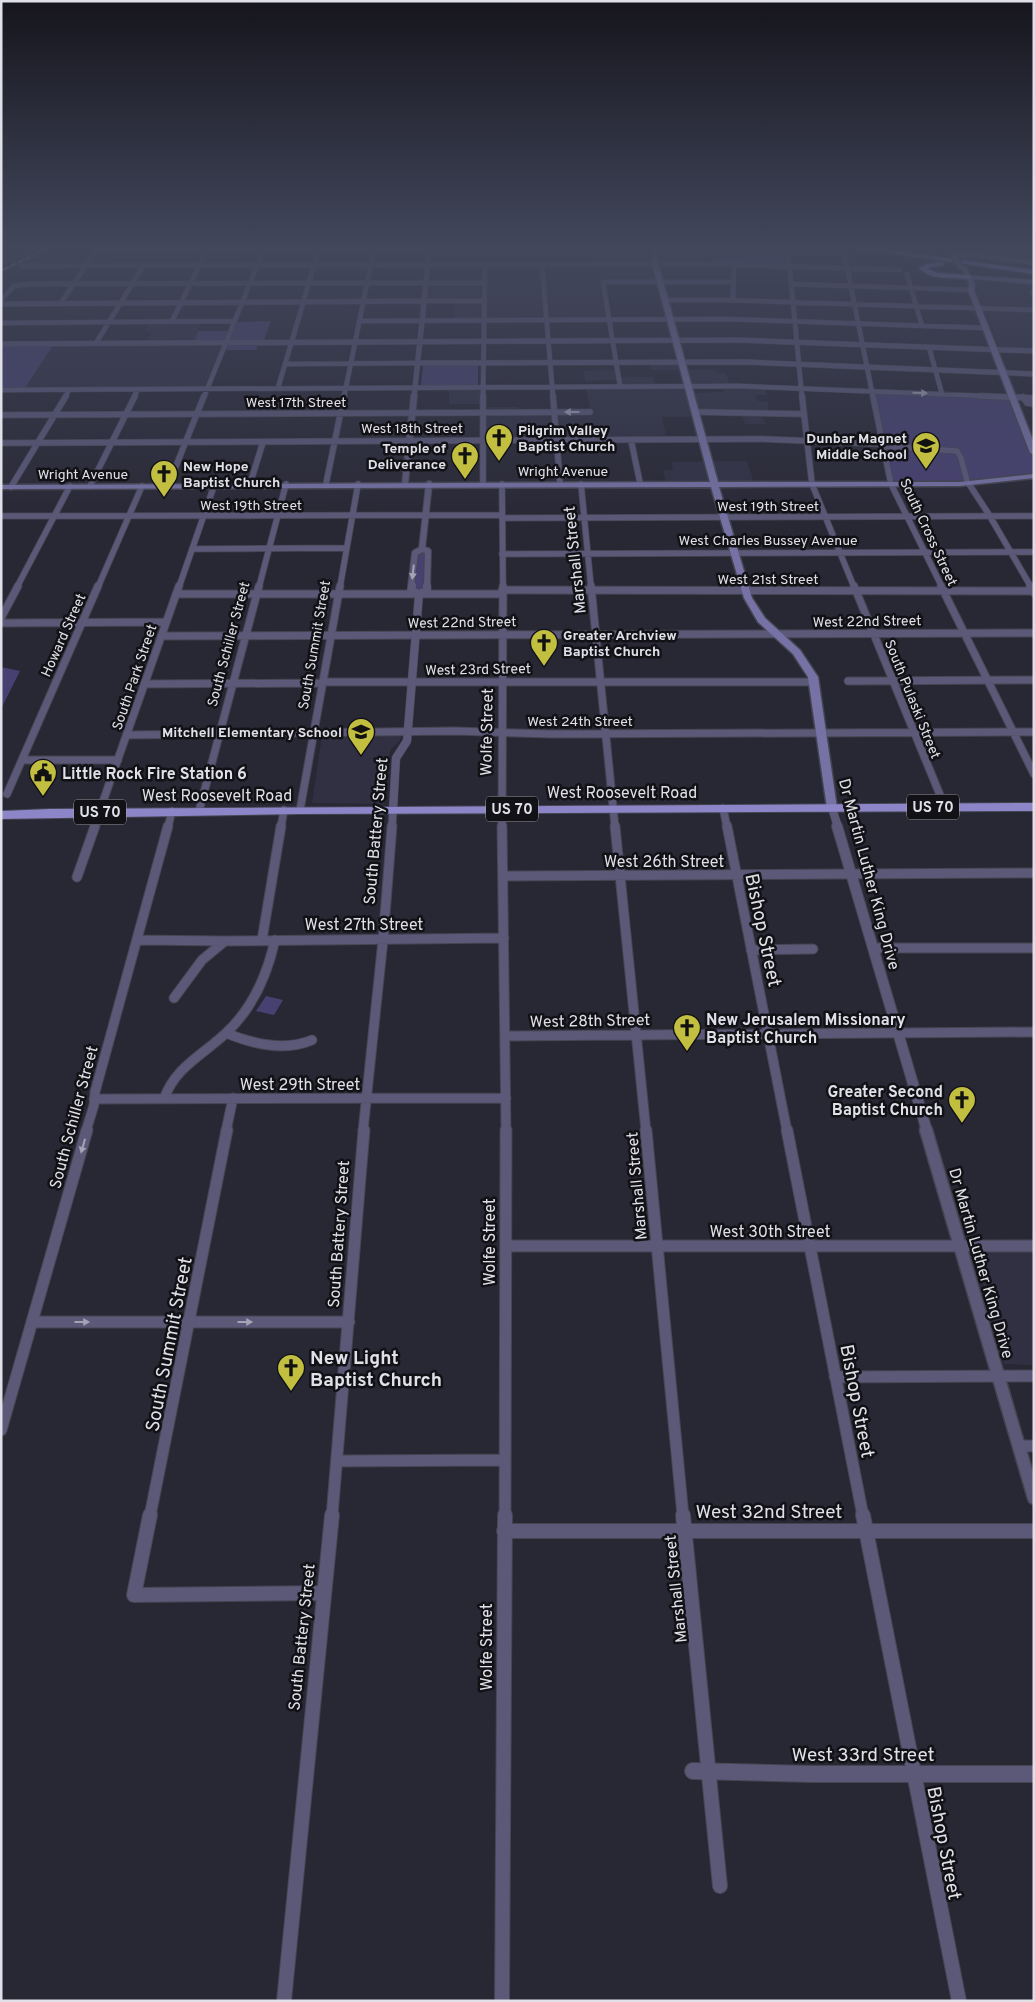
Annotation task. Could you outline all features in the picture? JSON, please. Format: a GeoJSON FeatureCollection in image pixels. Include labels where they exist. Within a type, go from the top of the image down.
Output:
{"type":"FeatureCollection","features":[{"type":"Feature","properties":{"kind":"main road"},"geometry":{"type":"LineString","coordinates":[[990,339],[1033,452]]}},
{"type":"Feature","properties":{"kind":"main road","name":"Dr Martin Luther King Drive"},"geometry":{"type":"LineString","coordinates":[[676,340],[714,483],[746,592],[753,609],[766,625],[802,658],[814,682],[832,808]]}},
{"type":"Feature","properties":{"kind":"main road","name":"Wright Avenue"},"geometry":{"type":"LineString","coordinates":[[1,487],[214,486],[250,484],[891,484],[968,483],[1034,476]]}},
{"type":"Feature","properties":{"kind":"main road","name":"West Roosevelt Road"},"geometry":{"type":"LineString","coordinates":[[1,815],[284,810],[1034,807]]}},
{"type":"Feature","properties":{"kind":"street"},"geometry":{"type":"LineString","coordinates":[[96,343],[98,339]]}},
{"type":"Feature","properties":{"kind":"street","name":"South Cross Street"},"geometry":{"type":"LineString","coordinates":[[862,339],[891,484],[942,591],[1034,774]]}},
{"type":"Feature","properties":{"kind":"street"},"geometry":{"type":"LineString","coordinates":[[613,340],[620,386]]}},
{"type":"Feature","properties":{"kind":"street"},"geometry":{"type":"LineString","coordinates":[[1,344],[676,340],[797,342],[1034,351]]}},
{"type":"Feature","properties":{"kind":"street"},"geometry":{"type":"LineString","coordinates":[[405,484],[421,341]]}},
{"type":"Feature","properties":{"kind":"street"},"geometry":{"type":"LineString","coordinates":[[484,341],[482,440],[484,484]]}},
{"type":"Feature","properties":{"kind":"street","name":"Marshall Street"},"geometry":{"type":"LineString","coordinates":[[548,341],[560,484]]}},
{"type":"Feature","properties":{"kind":"street"},"geometry":{"type":"LineString","coordinates":[[168,486],[225,342]]}},
{"type":"Feature","properties":{"kind":"street"},"geometry":{"type":"LineString","coordinates":[[278,388],[292,342]]}},
{"type":"Feature","properties":{"kind":"street"},"geometry":{"type":"LineString","coordinates":[[326,484],[355,342]]}},
{"type":"Feature","properties":{"kind":"street","name":"South Pulaski Street"},"geometry":{"type":"LineString","coordinates":[[797,342],[803,414],[814,480],[812,484],[945,807]]}},
{"type":"Feature","properties":{"kind":"street"},"geometry":{"type":"LineString","coordinates":[[929,347],[942,394]]}},
{"type":"Feature","properties":{"kind":"street"},"geometry":{"type":"LineString","coordinates":[[285,364],[800,364],[1034,374]]}},
{"type":"Feature","properties":{"kind":"street"},"geometry":{"type":"LineString","coordinates":[[1,390],[688,386],[801,388],[1034,398]]}},
{"type":"Feature","properties":{"kind":"street"},"geometry":{"type":"LineString","coordinates":[[90,486],[138,389]]}},
{"type":"Feature","properties":{"kind":"street"},"geometry":{"type":"LineString","coordinates":[[11,487],[69,390]]}},
{"type":"Feature","properties":{"kind":"street"},"geometry":{"type":"LineString","coordinates":[[1023,397],[1027,403],[1034,404]]}},
{"type":"Feature","properties":{"kind":"street","name":"West 17th Street"},"geometry":{"type":"LineString","coordinates":[[1,415],[590,412]]}},
{"type":"Feature","properties":{"kind":"street"},"geometry":{"type":"LineString","coordinates":[[696,412],[803,414]]}},
{"type":"Feature","properties":{"kind":"street","name":"West 18th Street"},"geometry":{"type":"LineString","coordinates":[[1,443],[482,440],[807,441],[951,449],[962,458],[965,470],[963,471],[968,483]]}},
{"type":"Feature","properties":{"kind":"street"},"geometry":{"type":"LineString","coordinates":[[630,440],[640,483]]}},
{"type":"Feature","properties":{"kind":"street"},"geometry":{"type":"LineString","coordinates":[[250,484],[263,442]]}},
{"type":"Feature","properties":{"kind":"street"},"geometry":{"type":"LineString","coordinates":[[968,483],[1033,591]]}},
{"type":"Feature","properties":{"kind":"street","name":"South Schiller Street"},"geometry":{"type":"LineString","coordinates":[[199,811],[286,484]]}},
{"type":"Feature","properties":{"kind":"street","name":"South Summit Street"},"geometry":{"type":"LineString","coordinates":[[300,810],[358,484]]}},
{"type":"Feature","properties":{"kind":"street","name":"South Battery Street"},"geometry":{"type":"LineString","coordinates":[[284,2001],[322,1593],[337,1461],[366,1099],[383,940],[396,758],[407,741],[413,682],[419,594],[411,591],[415,554],[418,550],[422,549],[430,484]]}},
{"type":"Feature","properties":{"kind":"street","name":"Wolfe Street"},"geometry":{"type":"LineString","coordinates":[[502,484],[504,681],[502,809],[506,1036],[502,2001]]}},
{"type":"Feature","properties":{"kind":"street","name":"Marshall Street"},"geometry":{"type":"LineString","coordinates":[[580,484],[585,517],[619,875],[698,1656],[700,1771],[720,1886]]}},
{"type":"Feature","properties":{"kind":"street"},"geometry":{"type":"LineString","coordinates":[[1,618],[70,486]]}},
{"type":"Feature","properties":{"kind":"street","name":"Howard Street"},"geometry":{"type":"LineString","coordinates":[[7,794],[142,486]]}},
{"type":"Feature","properties":{"kind":"street","name":"South Park Street"},"geometry":{"type":"LineString","coordinates":[[77,877],[214,486]]}},
{"type":"Feature","properties":{"kind":"street","name":"West 19th Street"},"geometry":{"type":"LineString","coordinates":[[1,516],[1034,516]]}},
{"type":"Feature","properties":{"kind":"street"},"geometry":{"type":"LineString","coordinates":[[192,549],[346,548]]}},
{"type":"Feature","properties":{"kind":"street"},"geometry":{"type":"LineString","coordinates":[[419,594],[427,591],[428,551],[422,549]]}},
{"type":"Feature","properties":{"kind":"street","name":"West Charles Bussey Avenue"},"geometry":{"type":"LineString","coordinates":[[502,554],[1034,552]]}},
{"type":"Feature","properties":{"kind":"street","name":"West 21st Street"},"geometry":{"type":"LineString","coordinates":[[176,594],[419,594],[591,590],[746,592],[1033,591]]}},
{"type":"Feature","properties":{"kind":"street"},"geometry":{"type":"LineString","coordinates":[[1,623],[166,622]]}},
{"type":"Feature","properties":{"kind":"street","name":"West 22nd Street"},"geometry":{"type":"LineString","coordinates":[[161,636],[416,636],[596,633],[1034,633]]}},
{"type":"Feature","properties":{"kind":"street","name":"West 23rd Street"},"geometry":{"type":"LineString","coordinates":[[144,684],[601,680],[814,682]]}},
{"type":"Feature","properties":{"kind":"street"},"geometry":{"type":"LineString","coordinates":[[848,681],[1034,680]]}},
{"type":"Feature","properties":{"kind":"street","name":"West 24th Street"},"geometry":{"type":"LineString","coordinates":[[127,735],[408,731],[606,733],[1034,732]]}},
{"type":"Feature","properties":{"kind":"street"},"geometry":{"type":"LineString","coordinates":[[22,760],[118,760]]}},
{"type":"Feature","properties":{"kind":"street","name":"Bishop Street"},"geometry":{"type":"LineString","coordinates":[[723,808],[959,2001]]}},
{"type":"Feature","properties":{"kind":"street","name":"Dr Martin Luther King Drive"},"geometry":{"type":"LineString","coordinates":[[832,808],[1034,1498]]}},
{"type":"Feature","properties":{"kind":"street"},"geometry":{"type":"LineString","coordinates":[[262,940],[284,810]]}},
{"type":"Feature","properties":{"kind":"street","name":"South Schiller Street"},"geometry":{"type":"LineString","coordinates":[[1,1430],[34,1322],[172,811]]}},
{"type":"Feature","properties":{"kind":"street","name":"West 26th Street"},"geometry":{"type":"LineString","coordinates":[[504,876],[1034,873]]}},
{"type":"Feature","properties":{"kind":"street","name":"West 27th Street"},"geometry":{"type":"LineString","coordinates":[[138,940],[504,938]]}},
{"type":"Feature","properties":{"kind":"street"},"geometry":{"type":"LineString","coordinates":[[164,1099],[168,1086],[178,1073],[226,1033],[246,1012],[270,966],[276,940]]}},
{"type":"Feature","properties":{"kind":"street"},"geometry":{"type":"LineString","coordinates":[[174,998],[202,960],[225,941]]}},
{"type":"Feature","properties":{"kind":"street"},"geometry":{"type":"LineString","coordinates":[[873,948],[1034,948]]}},
{"type":"Feature","properties":{"kind":"street"},"geometry":{"type":"LineString","coordinates":[[751,950],[813,949]]}},
{"type":"Feature","properties":{"kind":"street","name":"West 28th Street"},"geometry":{"type":"LineString","coordinates":[[506,1036],[1034,1032]]}},
{"type":"Feature","properties":{"kind":"street"},"geometry":{"type":"LineString","coordinates":[[226,1033],[256,1042],[284,1046],[302,1045],[312,1040]]}},
{"type":"Feature","properties":{"kind":"street","name":"South Summit Street"},"geometry":{"type":"LineString","coordinates":[[134,1595],[190,1322],[233,1098]]}},
{"type":"Feature","properties":{"kind":"street","name":"West 29th Street"},"geometry":{"type":"LineString","coordinates":[[94,1099],[506,1098]]}},
{"type":"Feature","properties":{"kind":"street","name":"West 30th Street"},"geometry":{"type":"LineString","coordinates":[[506,1246],[1034,1246]]}},
{"type":"Feature","properties":{"kind":"street"},"geometry":{"type":"LineString","coordinates":[[34,1322],[349,1322]]}},
{"type":"Feature","properties":{"kind":"street"},"geometry":{"type":"LineString","coordinates":[[835,1377],[1034,1376]]}},
{"type":"Feature","properties":{"kind":"street"},"geometry":{"type":"LineString","coordinates":[[1019,1446],[1034,1446]]}},
{"type":"Feature","properties":{"kind":"street"},"geometry":{"type":"LineString","coordinates":[[337,1461],[504,1460]]}},
{"type":"Feature","properties":{"kind":"street","name":"West 32nd Street"},"geometry":{"type":"LineString","coordinates":[[504,1531],[866,1529],[1034,1531]]}},
{"type":"Feature","properties":{"kind":"street"},"geometry":{"type":"LineString","coordinates":[[134,1595],[322,1593]]}},
{"type":"Feature","properties":{"kind":"street","name":"West 33rd Street"},"geometry":{"type":"LineString","coordinates":[[700,1771],[1034,1774]]}},
{"type":"Feature","properties":{"kind":"shaded area"},"geometry":{"type":"Polygon","coordinates":[[[148,339],[195,339],[194,341],[147,342],[148,339]]]}},
{"type":"Feature","properties":{"kind":"shaded area"},"geometry":{"type":"Polygon","coordinates":[[[195,339],[264,339],[262,346],[257,346],[256,350],[222,350],[225,343],[194,342],[195,339]]]}},
{"type":"Feature","properties":{"kind":"shaded area"},"geometry":{"type":"Polygon","coordinates":[[[997,339],[1034,339],[1034,349],[1000,348],[997,339]]]}},
{"type":"Feature","properties":{"kind":"shaded area"},"geometry":{"type":"Polygon","coordinates":[[[222,344],[205,387],[1,389],[1,345],[222,344]]]}},
{"type":"Feature","properties":{"kind":"shaded area"},"geometry":{"type":"Polygon","coordinates":[[[53,345],[25,388],[1,388],[1,346],[53,345]]]}},
{"type":"Feature","properties":{"kind":"shaded area"},"geometry":{"type":"Polygon","coordinates":[[[650,363],[682,363],[684,370],[651,370],[650,363]]]}},
{"type":"Feature","properties":{"kind":"shaded area"},"geometry":{"type":"Polygon","coordinates":[[[478,365],[478,385],[421,385],[423,366],[478,365]]]}},
{"type":"Feature","properties":{"kind":"shaded area"},"geometry":{"type":"Polygon","coordinates":[[[617,370],[619,377],[653,377],[655,386],[688,386],[684,370],[715,370],[717,373],[726,373],[730,386],[766,386],[766,395],[755,395],[758,401],[768,402],[768,413],[761,413],[766,424],[745,424],[740,412],[696,412],[697,417],[662,417],[667,440],[482,440],[483,407],[518,407],[518,412],[590,412],[586,386],[620,386],[619,380],[585,381],[584,371],[617,370]],[[689,386],[690,393],[724,392],[722,386],[689,386]]]}},
{"type":"Feature","properties":{"kind":"shaded area"},"geometry":{"type":"Polygon","coordinates":[[[449,387],[483,387],[483,404],[449,404],[449,387]]]}},
{"type":"Feature","properties":{"kind":"shaded area"},"geometry":{"type":"Polygon","coordinates":[[[872,391],[1012,397],[1034,452],[1034,476],[968,483],[891,484],[872,391]]]}},
{"type":"Feature","properties":{"kind":"shaded area"},"geometry":{"type":"Polygon","coordinates":[[[747,461],[754,483],[666,483],[663,470],[673,470],[671,462],[747,461]]]}},
{"type":"Feature","properties":{"kind":"shaded area"},"geometry":{"type":"Polygon","coordinates":[[[418,552],[426,552],[423,590],[414,590],[418,552]]]}},
{"type":"Feature","properties":{"kind":"shaded area"},"geometry":{"type":"Polygon","coordinates":[[[1,667],[20,671],[1,709],[1,667]]]}},
{"type":"Feature","properties":{"kind":"shaded area"},"geometry":{"type":"Polygon","coordinates":[[[322,736],[401,736],[400,741],[391,749],[387,762],[384,804],[312,803],[322,736]]]}},
{"type":"Feature","properties":{"kind":"shaded area"},"geometry":{"type":"Polygon","coordinates":[[[266,996],[283,1000],[274,1015],[256,1011],[266,996]]]}},
{"type":"Feature","properties":{"kind":"shaded area"},"geometry":{"type":"Polygon","coordinates":[[[1034,1239],[1034,1365],[1004,1364],[972,1240],[1034,1239]]]}},
{"type":"Feature","properties":{"kind":"place","name":"Pilgrim Valley Baptist Church"},"geometry":{"type":"Point","coordinates":[499,462]}},
{"type":"Feature","properties":{"kind":"place","name":"Dunbar Magnet Middle School"},"geometry":{"type":"Point","coordinates":[926,470]}},
{"type":"Feature","properties":{"kind":"place","name":"Temple of Deliverance"},"geometry":{"type":"Point","coordinates":[465,480]}},
{"type":"Feature","properties":{"kind":"place","name":"New Hope Baptist Church"},"geometry":{"type":"Point","coordinates":[164,498]}},
{"type":"Feature","properties":{"kind":"place","name":"Greater Archview Baptist Church"},"geometry":{"type":"Point","coordinates":[544,667]}},
{"type":"Feature","properties":{"kind":"place","name":"Mitchell Elementary School"},"geometry":{"type":"Point","coordinates":[361,756]}},
{"type":"Feature","properties":{"kind":"place","name":"Little Rock Fire Station 6"},"geometry":{"type":"Point","coordinates":[43,797]}},
{"type":"Feature","properties":{"kind":"place","name":"New Jerusalem Missionary Baptist Church"},"geometry":{"type":"Point","coordinates":[687,1052]}},
{"type":"Feature","properties":{"kind":"place","name":"Greater Second Baptist Church"},"geometry":{"type":"Point","coordinates":[962,1124]}},
{"type":"Feature","properties":{"kind":"place","name":"New Light Baptist Church"},"geometry":{"type":"Point","coordinates":[291,1392]}}]}
